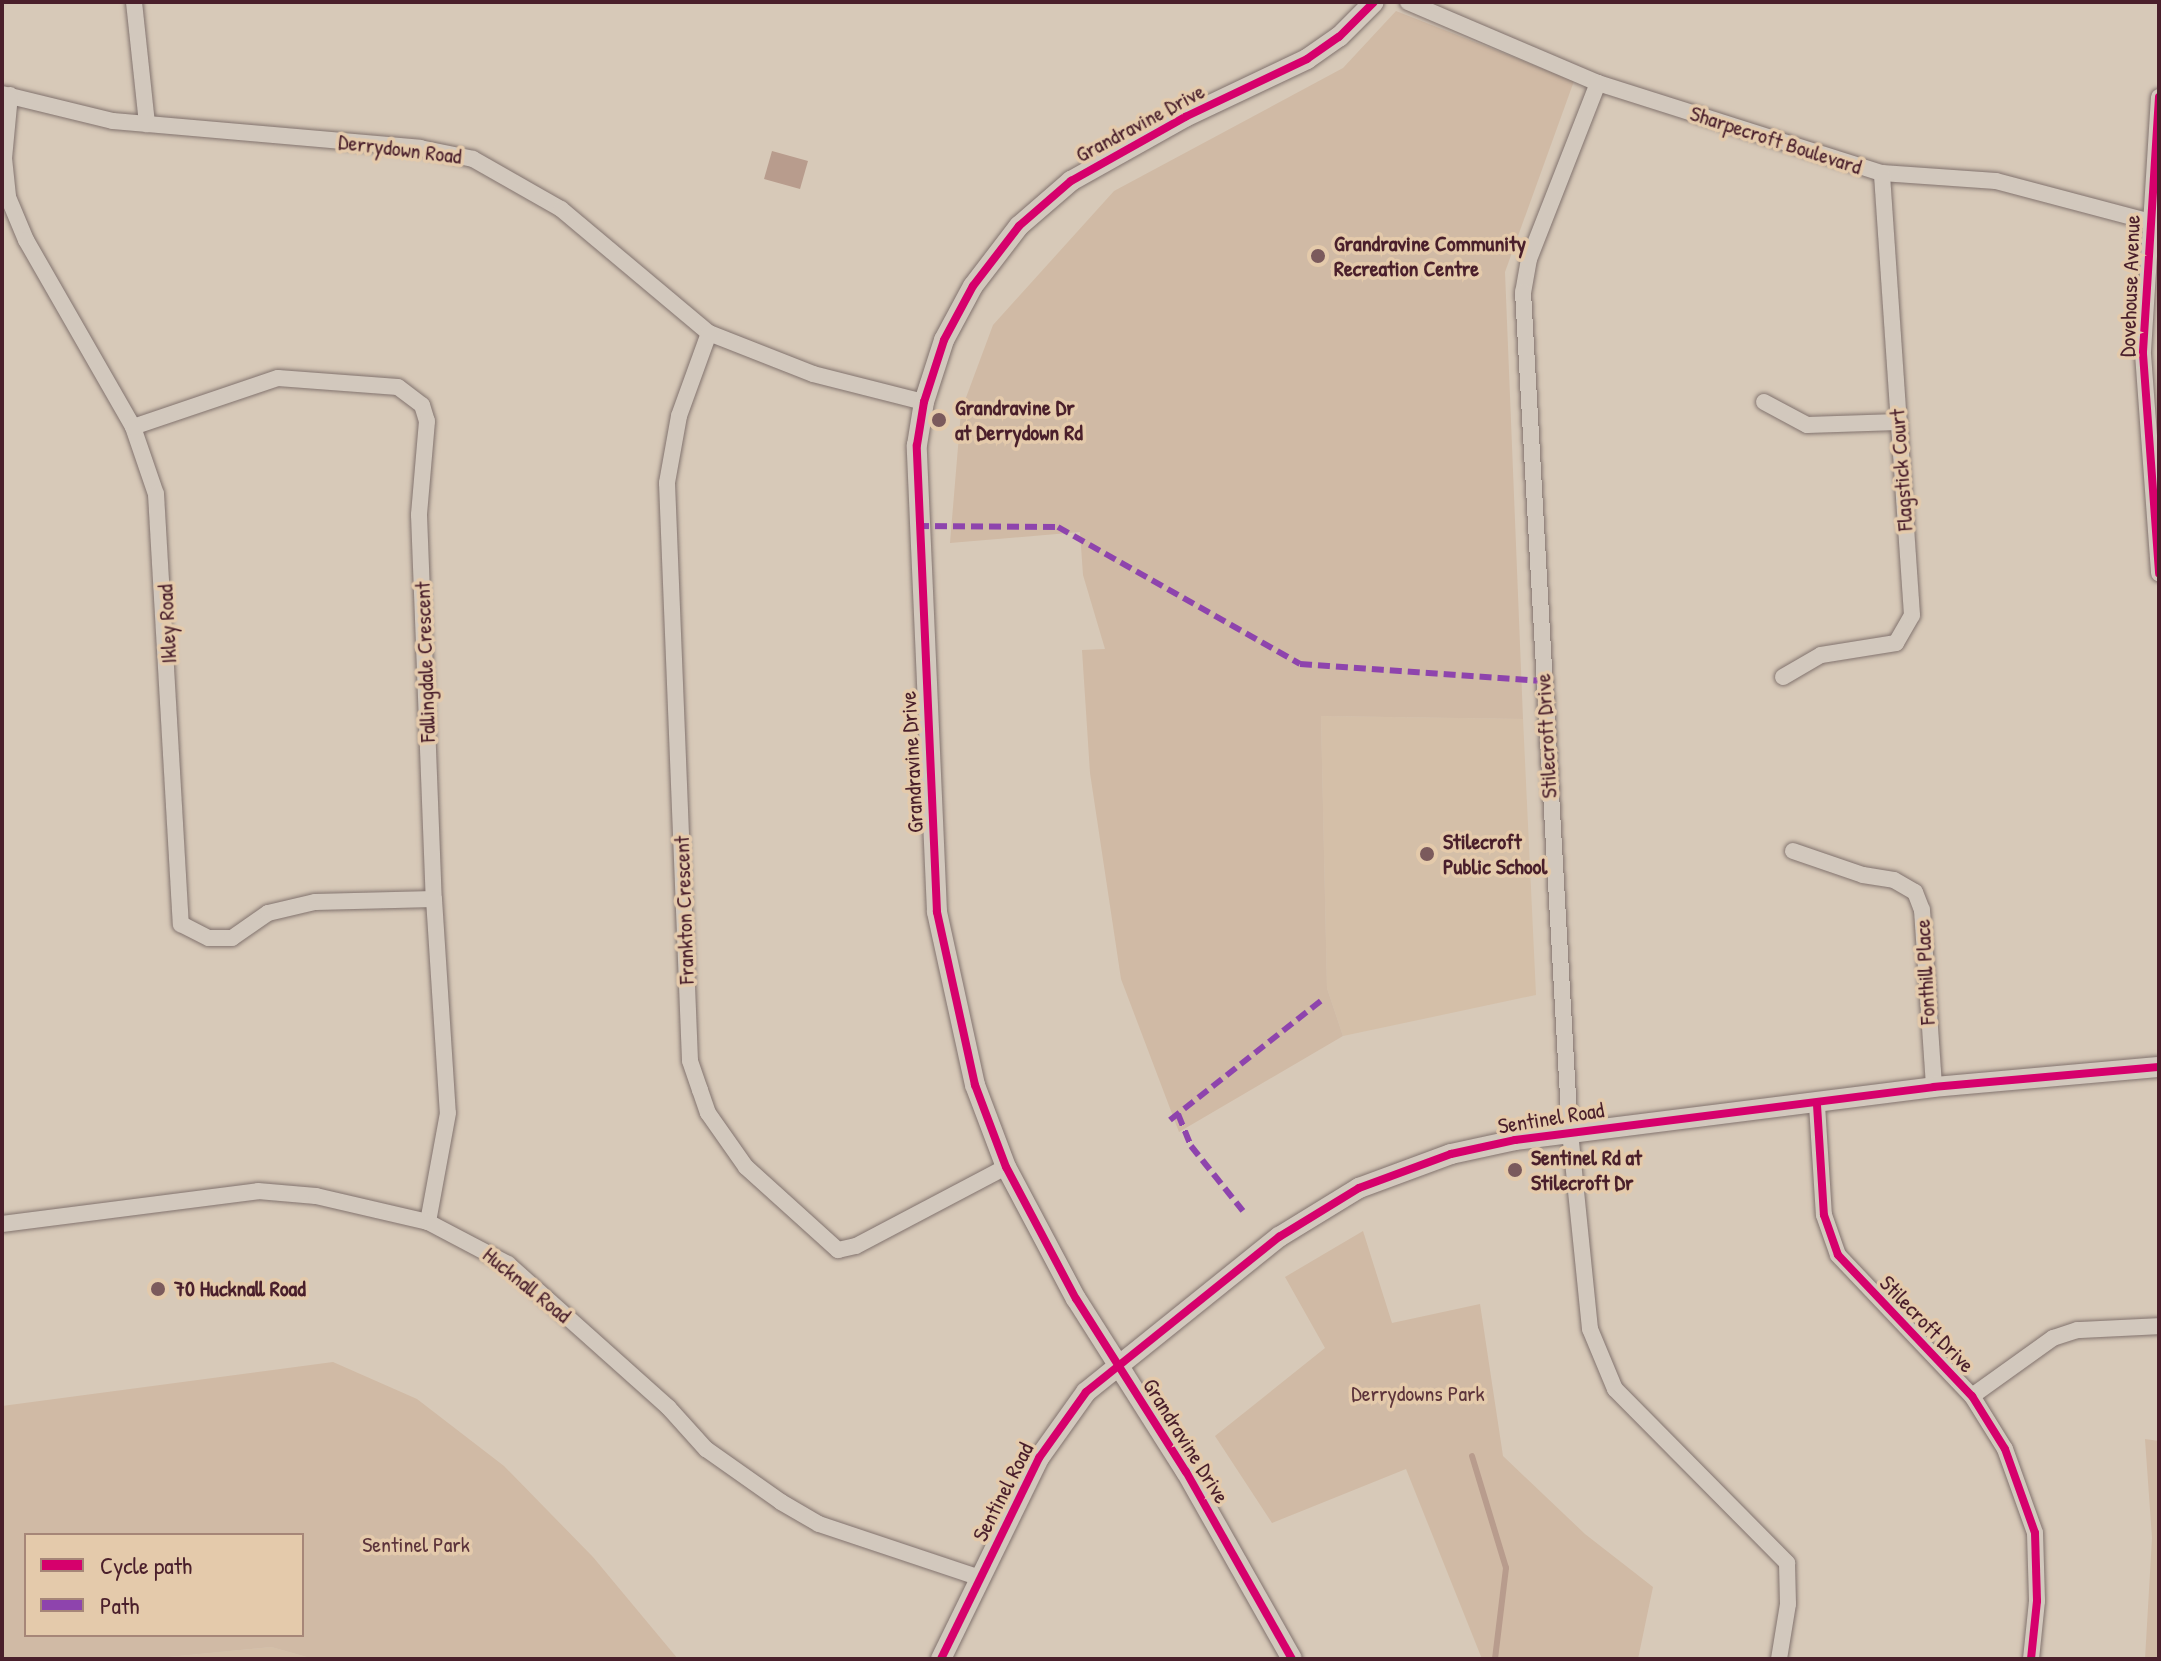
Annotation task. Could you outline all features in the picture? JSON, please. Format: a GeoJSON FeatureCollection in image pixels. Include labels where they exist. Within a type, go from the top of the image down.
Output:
{"type":"FeatureCollection","features":[{"type":"Feature","properties":{"kind":"street"},"geometry":{"type":"LineString","coordinates":[[134,2],[147,124]]}},
{"type":"Feature","properties":{"kind":"street","name":"Grandravine Drive"},"geometry":{"type":"LineString","coordinates":[[1292,1659],[1076,1299],[1006,1167],[975,1085],[937,912],[916,496],[924,402],[944,340],[973,286],[1019,226],[1083,174],[1307,59],[1339,37],[1374,2]]}},
{"type":"Feature","properties":{"kind":"street","name":"Sharpecroft Boulevard"},"geometry":{"type":"LineString","coordinates":[[1408,2],[1598,83],[1882,173],[1996,181],[2154,222]]}},
{"type":"Feature","properties":{"kind":"street","name":"Stilecroft Drive"},"geometry":{"type":"LineString","coordinates":[[1598,83],[1529,259],[1523,292],[1570,1132],[1590,1329],[1607,1378],[1787,1563],[1788,1604],[1779,1659]]}},
{"type":"Feature","properties":{"kind":"street","name":"Derrydown Road"},"geometry":{"type":"LineString","coordinates":[[6,94],[91,117],[420,148],[473,159],[561,209],[709,333],[813,374],[924,402]]}},
{"type":"Feature","properties":{"kind":"street","name":"Ikley Road"},"geometry":{"type":"LineString","coordinates":[[6,94],[4,158],[8,197],[26,240],[133,427],[156,494],[164,563],[181,924],[209,938],[232,938],[268,913],[315,902],[434,899]]}},
{"type":"Feature","properties":{"kind":"street","name":"Dovehouse Avenue"},"geometry":{"type":"LineString","coordinates":[[2159,97],[2154,222],[2143,354],[2158,526],[2159,573]]}},
{"type":"Feature","properties":{"kind":"street","name":"Flagstick Court"},"geometry":{"type":"LineString","coordinates":[[1783,677],[1821,655],[1896,643],[1905,633],[1912,615],[1882,173]]}},
{"type":"Feature","properties":{"kind":"street","name":"Frankton Crescent"},"geometry":{"type":"LineString","coordinates":[[709,333],[679,416],[667,483],[690,1061],[708,1113],[746,1167],[838,1250],[856,1246],[1006,1167]]}},
{"type":"Feature","properties":{"kind":"street","name":"Fallingdale Crescent"},"geometry":{"type":"LineString","coordinates":[[133,427],[278,378],[398,387],[422,405],[427,421],[419,515],[434,899],[448,1113],[428,1222]]}},
{"type":"Feature","properties":{"kind":"street"},"geometry":{"type":"LineString","coordinates":[[1764,402],[1807,425],[1898,422]]}},
{"type":"Feature","properties":{"kind":"street","name":"Fonthill Place"},"geometry":{"type":"LineString","coordinates":[[1793,851],[1863,875],[1894,880],[1915,892],[1922,910],[1934,1087]]}},
{"type":"Feature","properties":{"kind":"street","name":"Sentinel Road"},"geometry":{"type":"LineString","coordinates":[[941,1659],[1054,1433],[1086,1392],[1279,1237],[1359,1188],[1451,1154],[1570,1132],[1817,1105],[1934,1087],[2159,1067]]}},
{"type":"Feature","properties":{"kind":"street","name":"Stilecroft Drive"},"geometry":{"type":"LineString","coordinates":[[1817,1105],[1824,1215],[1838,1255],[1972,1396],[2005,1449],[2032,1521],[2037,1601],[2031,1659]]}},
{"type":"Feature","properties":{"kind":"street","name":"Hucknall Road"},"geometry":{"type":"LineString","coordinates":[[2,1224],[258,1191],[316,1196],[428,1222],[508,1264],[668,1407],[706,1449],[781,1502],[819,1524],[980,1578]]}},
{"type":"Feature","properties":{"kind":"street"},"geometry":{"type":"LineString","coordinates":[[1972,1396],[2053,1338],[2078,1330],[2159,1326]]}},
{"type":"Feature","properties":{"kind":"shaded area"},"geometry":{"type":"Polygon","coordinates":[[[772,151],[808,161],[800,189],[764,179],[772,151]]]}},
{"type":"Feature","properties":{"kind":"shaded area","name":"Stilecroft Public School"},"geometry":{"type":"Polygon","coordinates":[[[1321,716],[1523,719],[1536,995],[1343,1036],[1327,988],[1321,716]]]}},
{"type":"Feature","properties":{"kind":"shaded area"},"geometry":{"type":"Polygon","coordinates":[[[271,1647],[314,1659],[148,1659],[271,1647]]]}},
{"type":"Feature","properties":{"kind":"green space"},"geometry":{"type":"Polygon","coordinates":[[[1396,11],[1574,81],[1505,272],[1523,719],[1321,716],[1327,988],[1343,1036],[1179,1132],[1121,979],[1090,773],[1082,650],[1105,649],[1083,575],[1080,532],[950,543],[961,411],[993,325],[1114,191],[1343,68],[1396,11]]]}},
{"type":"Feature","properties":{"kind":"green space","name":"Derrydowns Park"},"geometry":{"type":"Polygon","coordinates":[[[1363,1231],[1392,1323],[1480,1304],[1503,1456],[1585,1534],[1653,1587],[1638,1659],[1482,1659],[1406,1469],[1272,1523],[1215,1436],[1325,1348],[1285,1277],[1363,1231]]]}},
{"type":"Feature","properties":{"kind":"green space","name":"Sentinel Park"},"geometry":{"type":"Polygon","coordinates":[[[333,1362],[417,1399],[504,1466],[593,1557],[678,1659],[314,1659],[271,1647],[148,1659],[2,1659],[2,1406],[333,1362]]]}},
{"type":"Feature","properties":{"kind":"green space"},"geometry":{"type":"Polygon","coordinates":[[[2145,1439],[2159,1441],[2159,1659],[2145,1659],[2152,1538],[2145,1439]]]}},
{"type":"Feature","properties":{"kind":"waterway"},"geometry":{"type":"LineString","coordinates":[[1472,1456],[1506,1568],[1495,1659]]}},
{"type":"Feature","properties":{"kind":"marked path"},"geometry":{"type":"LineString","coordinates":[[917,526],[1058,527],[1300,664],[1542,681]]}},
{"type":"Feature","properties":{"kind":"marked path"},"geometry":{"type":"LineString","coordinates":[[1170,1120],[1322,1000]]}},
{"type":"Feature","properties":{"kind":"marked path"},"geometry":{"type":"LineString","coordinates":[[1178,1114],[1191,1146],[1243,1211]]}},
{"type":"Feature","properties":{"kind":"cycle path"},"geometry":{"type":"LineString","coordinates":[[1292,1659],[1186,1472],[1076,1299],[1006,1167],[975,1085],[937,912],[917,445],[924,402],[944,340],[973,286],[1019,226],[1071,181],[1185,117],[1307,59],[1339,37],[1374,2]]}},
{"type":"Feature","properties":{"kind":"cycle path"},"geometry":{"type":"LineString","coordinates":[[2159,97],[2143,354],[2159,573]]}},
{"type":"Feature","properties":{"kind":"cycle path"},"geometry":{"type":"LineString","coordinates":[[941,1659],[1039,1458],[1086,1392],[1279,1237],[1359,1188],[1451,1154],[1515,1140],[1934,1087],[2159,1067]]}},
{"type":"Feature","properties":{"kind":"cycle path"},"geometry":{"type":"LineString","coordinates":[[1817,1105],[1824,1215],[1838,1255],[1972,1396],[2005,1449],[2035,1533],[2037,1601],[2031,1659]]}},
{"type":"Feature","properties":{"kind":"place","name":"Grandravine Community Recreation Centre"},"geometry":{"type":"Point","coordinates":[1318,256]}},
{"type":"Feature","properties":{"kind":"place","name":"Grandravine Dr at Derrydown Rd"},"geometry":{"type":"Point","coordinates":[939,420]}},
{"type":"Feature","properties":{"kind":"place","name":"Stilecroft Public School"},"geometry":{"type":"Point","coordinates":[1427,854]}},
{"type":"Feature","properties":{"kind":"place","name":"Sentinel Rd at Stilecroft Dr"},"geometry":{"type":"Point","coordinates":[1515,1170]}},
{"type":"Feature","properties":{"kind":"place","name":"70 Hucknall Road"},"geometry":{"type":"Point","coordinates":[158,1289]}}]}
